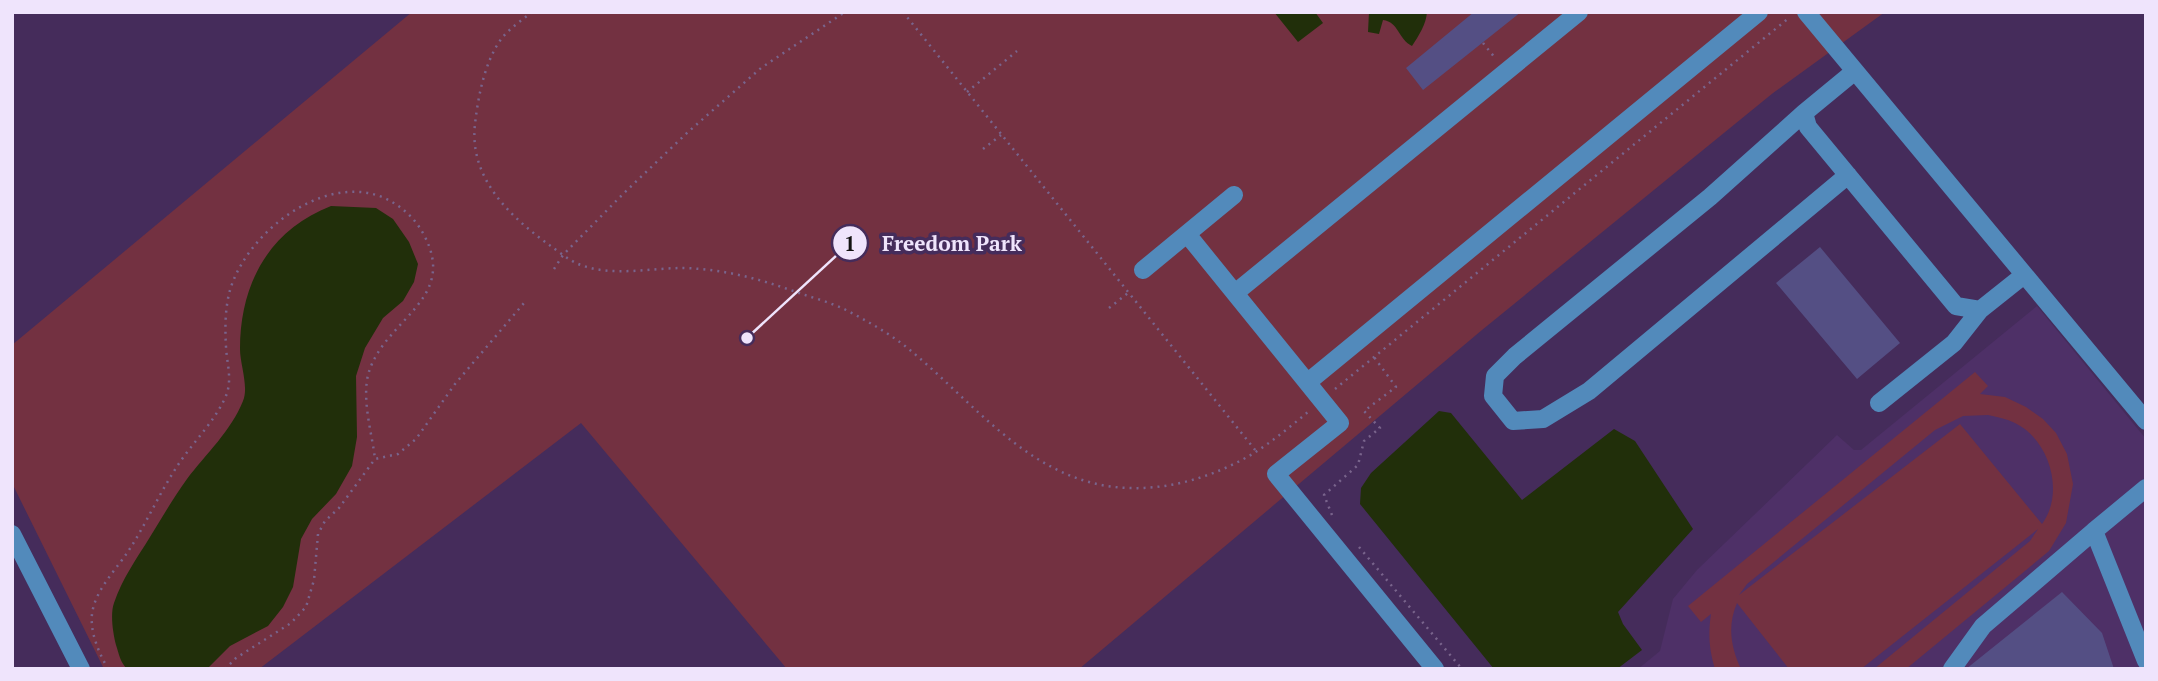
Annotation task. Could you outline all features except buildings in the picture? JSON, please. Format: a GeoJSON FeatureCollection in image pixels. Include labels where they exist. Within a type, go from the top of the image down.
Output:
{"type":"FeatureCollection","features":[{"type":"Feature","properties":{"kind":"street"},"geometry":{"type":"LineString","coordinates":[[1235,293],[1579,12]]}},
{"type":"Feature","properties":{"kind":"street"},"geometry":{"type":"LineString","coordinates":[[1308,382],[1759,12]]}},
{"type":"Feature","properties":{"kind":"street"},"geometry":{"type":"LineString","coordinates":[[1806,12],[2146,421]]}},
{"type":"Feature","properties":{"kind":"street"},"geometry":{"type":"LineString","coordinates":[[1848,176],[1589,391],[1543,419],[1533,420],[1513,421],[1493,396],[1495,376],[1515,356],[1806,120],[1855,71]]}},
{"type":"Feature","properties":{"kind":"street"},"geometry":{"type":"LineString","coordinates":[[1806,120],[1848,176],[1956,306],[1980,310]]}},
{"type":"Feature","properties":{"kind":"street"},"geometry":{"type":"LineString","coordinates":[[1143,270],[1234,195]]}},
{"type":"Feature","properties":{"kind":"street"},"geometry":{"type":"LineString","coordinates":[[1187,234],[1340,423],[1276,474],[1435,669]]}},
{"type":"Feature","properties":{"kind":"street"},"geometry":{"type":"LineString","coordinates":[[1880,403],[1954,343],[1980,310],[2024,275]]}},
{"type":"Feature","properties":{"kind":"street"},"geometry":{"type":"LineString","coordinates":[[1952,669],[1983,626],[2146,488]]}},
{"type":"Feature","properties":{"kind":"street"},"geometry":{"type":"LineString","coordinates":[[2094,531],[2146,661]]}},
{"type":"Feature","properties":{"kind":"street"},"geometry":{"type":"LineString","coordinates":[[12,534],[81,669]]}},
{"type":"Feature","properties":{"kind":"path"},"geometry":{"type":"LineString","coordinates":[[532,12],[501,39],[478,101],[474,137],[480,169],[493,192],[515,219],[580,265],[599,269],[690,268],[737,273],[842,308],[902,344],[1009,439],[1049,465],[1107,486],[1150,488],[1182,484],[1256,452],[1797,12]]}},
{"type":"Feature","properties":{"kind":"path"},"geometry":{"type":"LineString","coordinates":[[554,269],[563,255],[688,132],[761,68],[845,12]]}},
{"type":"Feature","properties":{"kind":"path"},"geometry":{"type":"LineString","coordinates":[[903,12],[1256,452]]}},
{"type":"Feature","properties":{"kind":"path"},"geometry":{"type":"LineString","coordinates":[[1483,43],[1496,59]]}},
{"type":"Feature","properties":{"kind":"path"},"geometry":{"type":"LineString","coordinates":[[967,92],[1017,51]]}},
{"type":"Feature","properties":{"kind":"path"},"geometry":{"type":"LineString","coordinates":[[983,149],[1001,135]]}},
{"type":"Feature","properties":{"kind":"path"},"geometry":{"type":"LineString","coordinates":[[108,669],[97,649],[92,614],[103,585],[130,550],[177,467],[225,398],[230,382],[225,321],[236,271],[258,242],[295,208],[327,194],[350,192],[380,196],[400,206],[418,223],[432,249],[435,266],[433,283],[426,296],[384,341],[369,374],[366,388],[375,459]]}},
{"type":"Feature","properties":{"kind":"path"},"geometry":{"type":"LineString","coordinates":[[1109,308],[1128,293]]}},
{"type":"Feature","properties":{"kind":"path"},"geometry":{"type":"LineString","coordinates":[[225,669],[236,658],[291,623],[306,607],[314,580],[318,534],[326,521],[339,508],[375,459],[398,454],[416,439],[455,384],[524,303]]}},
{"type":"Feature","properties":{"kind":"path"},"geometry":{"type":"LineString","coordinates":[[1333,517],[1324,495],[1357,465],[1364,440],[1380,428],[1364,411],[1396,387],[1374,356]]}},
{"type":"Feature","properties":{"kind":"path"},"geometry":{"type":"LineString","coordinates":[[1359,548],[1462,669]]}},
{"type":"Feature","properties":{"kind":"shaded area"},"geometry":{"type":"Polygon","coordinates":[[[412,12],[1885,12],[1773,93],[1482,330],[1079,669],[787,669],[581,423],[259,669],[104,669],[12,483],[12,345],[412,12]]]}},
{"type":"Feature","properties":{"kind":"shaded area"},"geometry":{"type":"Polygon","coordinates":[[[1274,12],[1315,12],[1323,23],[1298,42],[1274,12]]]}},
{"type":"Feature","properties":{"kind":"shaded area"},"geometry":{"type":"Polygon","coordinates":[[[1369,12],[1427,12],[1424,26],[1412,46],[1388,21],[1383,20],[1379,34],[1368,32],[1369,12]]]}},
{"type":"Feature","properties":{"kind":"shaded area"},"geometry":{"type":"Polygon","coordinates":[[[331,206],[376,208],[393,219],[409,242],[418,264],[414,282],[403,301],[383,318],[365,348],[356,376],[357,437],[352,466],[336,494],[312,519],[301,539],[293,587],[283,607],[268,626],[230,646],[207,669],[127,669],[121,661],[115,640],[112,618],[114,603],[130,569],[172,501],[225,432],[243,401],[245,389],[240,349],[241,325],[252,282],[262,262],[291,229],[309,216],[331,206]]]}},
{"type":"Feature","properties":{"kind":"shaded area"},"geometry":{"type":"Polygon","coordinates":[[[2037,306],[2146,439],[2146,669],[1638,669],[1660,651],[1673,599],[1697,570],[1837,435],[1854,450],[1861,450],[2037,306]]]}},
{"type":"Feature","properties":{"kind":"shaded area"},"geometry":{"type":"Polygon","coordinates":[[[1975,372],[1988,386],[1980,394],[2005,397],[2026,407],[2056,433],[2067,454],[2073,484],[2066,523],[2049,551],[1906,669],[1874,669],[2030,541],[2038,529],[1861,669],[1789,669],[1737,603],[1732,620],[1732,637],[1741,669],[1715,669],[1711,655],[1711,614],[1701,622],[1688,606],[1975,372]],[[1988,415],[1963,416],[1935,430],[1747,584],[1739,595],[1960,424],[2042,524],[2049,511],[2053,483],[2045,454],[2027,431],[2012,422],[1988,415]]]}},
{"type":"Feature","properties":{"kind":"shaded area"},"geometry":{"type":"Polygon","coordinates":[[[1439,411],[1451,413],[1522,500],[1614,429],[1635,441],[1693,529],[1618,612],[1623,624],[1642,650],[1617,669],[1494,669],[1360,504],[1361,488],[1371,473],[1439,411]]]}},
{"type":"Feature","properties":{"kind":"place","name":"Freedom Park"},"geometry":{"type":"Point","coordinates":[747,338]}}]}
